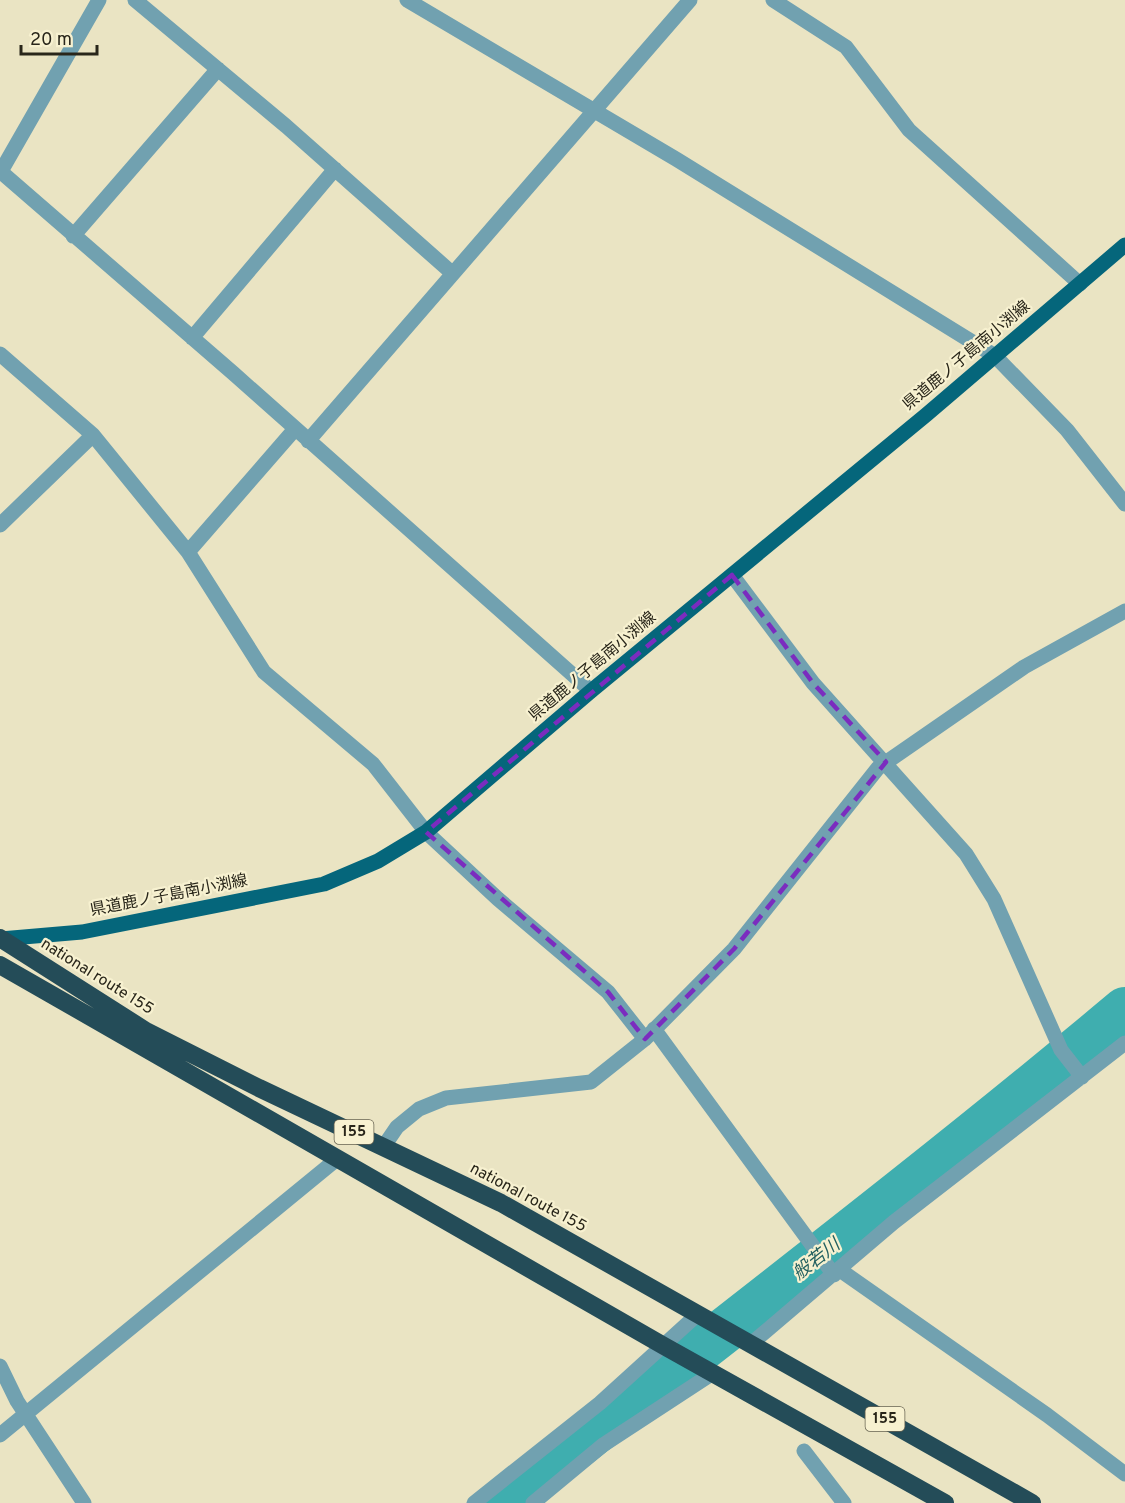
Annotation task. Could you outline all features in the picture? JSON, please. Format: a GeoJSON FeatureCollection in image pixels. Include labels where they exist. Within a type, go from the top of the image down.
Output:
{"type":"FeatureCollection","features":[{"type":"Feature","properties":{"kind":"highway","name":"national route 155"},"geometry":{"type":"LineString","coordinates":[[0,939],[146,1031],[259,1088],[501,1203],[1032,1503]]}},
{"type":"Feature","properties":{"kind":"highway","name":"155"},"geometry":{"type":"LineString","coordinates":[[0,965],[668,1348],[945,1503]]}},
{"type":"Feature","properties":{"kind":"main road","name":"県道鹿ノ子島南小渕線"},"geometry":{"type":"LineString","coordinates":[[0,939],[82,932],[324,884],[378,861],[426,832],[591,691],[995,356],[1125,245]]}},
{"type":"Feature","properties":{"kind":"street"},"geometry":{"type":"LineString","coordinates":[[99,0],[0,172],[296,429],[591,691]]}},
{"type":"Feature","properties":{"kind":"street"},"geometry":{"type":"LineString","coordinates":[[135,0],[218,69],[452,273]]}},
{"type":"Feature","properties":{"kind":"street"},"geometry":{"type":"LineString","coordinates":[[407,0],[594,111],[995,356],[1067,430],[1125,504]]}},
{"type":"Feature","properties":{"kind":"street"},"geometry":{"type":"LineString","coordinates":[[308,441],[690,0]]}},
{"type":"Feature","properties":{"kind":"street"},"geometry":{"type":"LineString","coordinates":[[773,0],[846,47],[909,130],[1080,284]]}},
{"type":"Feature","properties":{"kind":"street"},"geometry":{"type":"LineString","coordinates":[[73,236],[218,69]]}},
{"type":"Feature","properties":{"kind":"street"},"geometry":{"type":"LineString","coordinates":[[192,338],[335,170]]}},
{"type":"Feature","properties":{"kind":"street"},"geometry":{"type":"LineString","coordinates":[[0,354],[93,435],[188,552],[264,672],[373,764],[426,832],[498,899],[608,992],[649,1034],[812,1245],[834,1270],[1047,1415],[1125,1474]]}},
{"type":"Feature","properties":{"kind":"street"},"geometry":{"type":"LineString","coordinates":[[188,552],[296,429]]}},
{"type":"Feature","properties":{"kind":"street"},"geometry":{"type":"LineString","coordinates":[[0,525],[93,435]]}},
{"type":"Feature","properties":{"kind":"street"},"geometry":{"type":"LineString","coordinates":[[732,575],[813,683],[966,854],[988,890],[1061,1050],[1079,1074]]}},
{"type":"Feature","properties":{"kind":"street"},"geometry":{"type":"LineString","coordinates":[[384,1146],[397,1127],[419,1109],[446,1098],[591,1082],[649,1034],[734,949],[878,768],[1024,667],[1125,611]]}},
{"type":"Feature","properties":{"kind":"street"},"geometry":{"type":"LineString","coordinates":[[745,1340],[1079,1074],[1125,1043]]}},
{"type":"Feature","properties":{"kind":"street"},"geometry":{"type":"LineString","coordinates":[[0,1435],[337,1159]]}},
{"type":"Feature","properties":{"kind":"street"},"geometry":{"type":"LineString","coordinates":[[474,1503],[704,1318]]}},
{"type":"Feature","properties":{"kind":"street"},"geometry":{"type":"LineString","coordinates":[[0,1366],[17,1401],[84,1503]]}},
{"type":"Feature","properties":{"kind":"street"},"geometry":{"type":"LineString","coordinates":[[533,1503],[603,1445],[707,1370]]}},
{"type":"Feature","properties":{"kind":"street"},"geometry":{"type":"LineString","coordinates":[[804,1451],[844,1503]]}},
{"type":"Feature","properties":{"kind":"highlighted area"},"geometry":{"type":"Polygon","coordinates":[[[732,575],[813,683],[886,762],[734,949],[645,1039],[608,992],[426,832],[732,575]]]}},
{"type":"Feature","properties":{"kind":"waterway","name":"般若川"},"geometry":{"type":"LineString","coordinates":[[504,1503],[894,1197],[1125,1010]]}}]}
